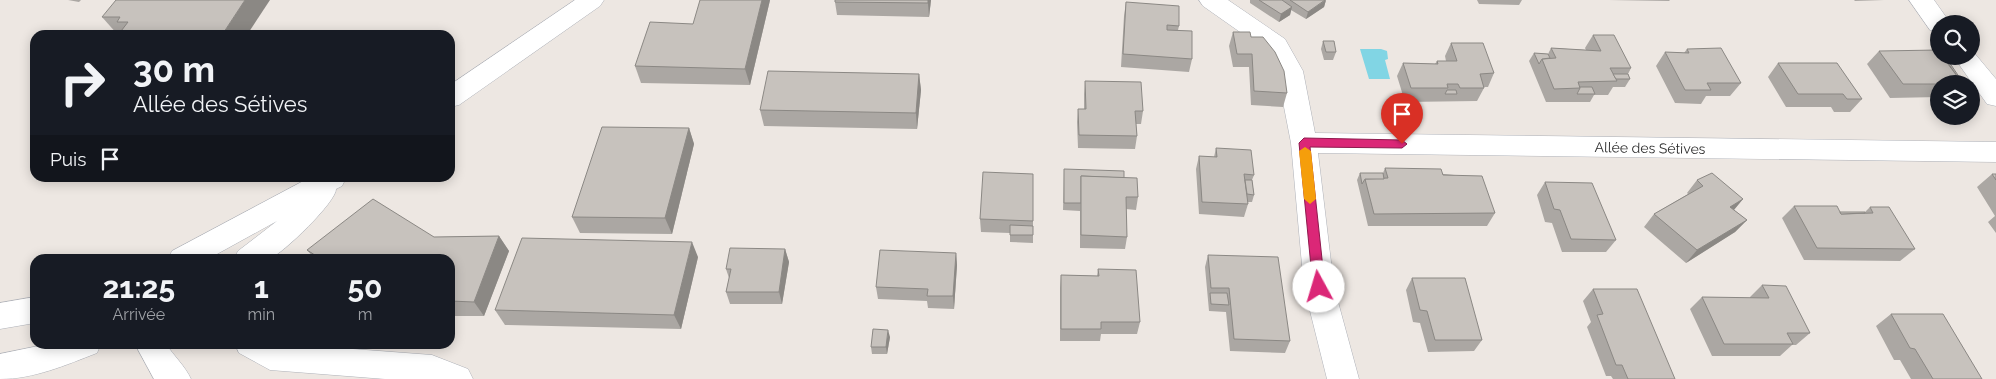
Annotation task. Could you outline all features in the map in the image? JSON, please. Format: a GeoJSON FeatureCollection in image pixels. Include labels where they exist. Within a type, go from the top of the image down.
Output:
{"type":"FeatureCollection","features":[{"type":"Feature","properties":{"kind":"street"},"geometry":{"type":"LineString","coordinates":[[455,95],[592,0]]}},
{"type":"Feature","properties":{"kind":"street"},"geometry":{"type":"LineString","coordinates":[[1211,0],[1276,45],[1290,71],[1304,143],[1319,287],[1343,379]]}},
{"type":"Feature","properties":{"kind":"street"},"geometry":{"type":"LineString","coordinates":[[1921,0],[1932,15]]}},
{"type":"Feature","properties":{"kind":"street"},"geometry":{"type":"LineString","coordinates":[[1971,65],[1996,97]]}},
{"type":"Feature","properties":{"kind":"street","name":"Allée des Sétives"},"geometry":{"type":"LineString","coordinates":[[1304,143],[1996,152]]}},
{"type":"Feature","properties":{"kind":"street"},"geometry":{"type":"LineString","coordinates":[[191,254],[325,182]]}},
{"type":"Feature","properties":{"kind":"street"},"geometry":{"type":"LineString","coordinates":[[255,254],[291,226],[332,182]]}},
{"type":"Feature","properties":{"kind":"street"},"geometry":{"type":"LineString","coordinates":[[0,316],[30,311]]}},
{"type":"Feature","properties":{"kind":"street"},"geometry":{"type":"LineString","coordinates":[[0,368],[46,358],[72,349]]}},
{"type":"Feature","properties":{"kind":"street"},"geometry":{"type":"LineString","coordinates":[[153,349],[166,371],[175,379]]}},
{"type":"Feature","properties":{"kind":"street"},"geometry":{"type":"LineString","coordinates":[[258,349],[270,356],[432,369],[457,379]]}},
{"type":"Feature","properties":{"kind":"water"},"geometry":{"type":"Polygon","coordinates":[[[1360,49],[1381,49],[1387,51],[1388,59],[1385,60],[1390,79],[1369,79],[1360,49]]]}},
{"type":"Feature","properties":{"kind":"building"},"geometry":{"type":"Polygon","coordinates":[[[116,0],[245,0],[225,30],[122,30],[128,22],[117,22],[120,17],[102,17],[116,0]]]}},
{"type":"Feature","properties":{"kind":"building"},"geometry":{"type":"Polygon","coordinates":[[[700,0],[762,0],[745,69],[635,66],[650,22],[693,24],[700,0]]]}},
{"type":"Feature","properties":{"kind":"building"},"geometry":{"type":"Polygon","coordinates":[[[835,0],[928,0],[928,3],[835,2],[835,0]]]}},
{"type":"Feature","properties":{"kind":"building"},"geometry":{"type":"Polygon","coordinates":[[[1259,0],[1282,0],[1292,7],[1281,14],[1259,0]]]}},
{"type":"Feature","properties":{"kind":"building"},"geometry":{"type":"Polygon","coordinates":[[[1290,0],[1325,0],[1308,12],[1290,0]]]}},
{"type":"Feature","properties":{"kind":"building"},"geometry":{"type":"Polygon","coordinates":[[[1126,2],[1179,6],[1179,26],[1167,25],[1167,30],[1192,31],[1192,59],[1123,54],[1126,2]]]}},
{"type":"Feature","properties":{"kind":"building"},"geometry":{"type":"Polygon","coordinates":[[[1233,32],[1250,32],[1251,37],[1263,37],[1275,52],[1284,71],[1287,93],[1254,91],[1252,54],[1237,54],[1233,32]]]}},
{"type":"Feature","properties":{"kind":"building"},"geometry":{"type":"Polygon","coordinates":[[[1593,35],[1614,35],[1631,68],[1610,68],[1617,81],[1578,82],[1580,88],[1554,89],[1542,59],[1556,58],[1551,48],[1601,51],[1593,35]]]}},
{"type":"Feature","properties":{"kind":"building"},"geometry":{"type":"Polygon","coordinates":[[[1323,41],[1334,41],[1336,52],[1326,52],[1323,41]]]}},
{"type":"Feature","properties":{"kind":"building"},"geometry":{"type":"Polygon","coordinates":[[[1451,43],[1483,43],[1494,73],[1480,74],[1484,88],[1460,88],[1458,84],[1447,84],[1448,88],[1411,88],[1403,63],[1438,64],[1437,61],[1457,61],[1451,43]]]}},
{"type":"Feature","properties":{"kind":"building"},"geometry":{"type":"Polygon","coordinates":[[[1721,48],[1741,83],[1707,83],[1711,90],[1685,90],[1665,52],[1689,53],[1687,49],[1721,48]]]}},
{"type":"Feature","properties":{"kind":"building"},"geometry":{"type":"Polygon","coordinates":[[[1930,50],[1930,65],[1949,65],[1956,75],[1930,75],[1930,84],[1903,84],[1879,51],[1930,50]]]}},
{"type":"Feature","properties":{"kind":"building"},"geometry":{"type":"Polygon","coordinates":[[[1534,53],[1548,54],[1550,58],[1542,59],[1539,64],[1534,53]]]}},
{"type":"Feature","properties":{"kind":"building"},"geometry":{"type":"Polygon","coordinates":[[[1778,63],[1837,63],[1862,99],[1847,99],[1843,94],[1798,94],[1778,63]]]}},
{"type":"Feature","properties":{"kind":"building"},"geometry":{"type":"Polygon","coordinates":[[[768,71],[919,74],[916,113],[760,110],[768,71]]]}},
{"type":"Feature","properties":{"kind":"building"},"geometry":{"type":"Polygon","coordinates":[[[1613,74],[1628,74],[1630,79],[1616,79],[1613,74]]]}},
{"type":"Feature","properties":{"kind":"building"},"geometry":{"type":"Polygon","coordinates":[[[1085,81],[1141,82],[1143,111],[1135,111],[1137,136],[1079,135],[1078,109],[1086,109],[1085,81]]]}},
{"type":"Feature","properties":{"kind":"building"},"geometry":{"type":"Polygon","coordinates":[[[1580,87],[1592,87],[1595,94],[1577,94],[1580,87]]]}},
{"type":"Feature","properties":{"kind":"building"},"geometry":{"type":"Polygon","coordinates":[[[1447,90],[1456,90],[1457,94],[1445,94],[1447,90]]]}},
{"type":"Feature","properties":{"kind":"building"},"geometry":{"type":"Polygon","coordinates":[[[602,127],[689,128],[665,218],[572,217],[602,127]]]}},
{"type":"Feature","properties":{"kind":"building"},"geometry":{"type":"Polygon","coordinates":[[[1216,148],[1251,150],[1254,175],[1244,174],[1248,204],[1202,202],[1199,156],[1217,157],[1216,148]]]}},
{"type":"Feature","properties":{"kind":"building"},"geometry":{"type":"Polygon","coordinates":[[[1385,168],[1441,169],[1443,175],[1482,176],[1495,213],[1374,214],[1365,179],[1388,178],[1385,168]]]}},
{"type":"Feature","properties":{"kind":"building"},"geometry":{"type":"Polygon","coordinates":[[[1064,169],[1124,171],[1124,178],[1081,176],[1081,203],[1064,203],[1064,169]]]}},
{"type":"Feature","properties":{"kind":"building"},"geometry":{"type":"Polygon","coordinates":[[[983,172],[1033,174],[1033,221],[980,219],[983,172]]]}},
{"type":"Feature","properties":{"kind":"building"},"geometry":{"type":"Polygon","coordinates":[[[1360,173],[1383,173],[1384,179],[1365,179],[1362,184],[1360,173]]]}},
{"type":"Feature","properties":{"kind":"building"},"geometry":{"type":"Polygon","coordinates":[[[1712,173],[1743,199],[1730,207],[1747,220],[1697,250],[1654,214],[1703,186],[1697,180],[1712,173]]]}},
{"type":"Feature","properties":{"kind":"building"},"geometry":{"type":"Polygon","coordinates":[[[1081,176],[1137,178],[1138,197],[1126,197],[1127,237],[1081,235],[1081,176]]]}},
{"type":"Feature","properties":{"kind":"building"},"geometry":{"type":"Polygon","coordinates":[[[1245,180],[1252,180],[1254,195],[1247,194],[1245,180]]]}},
{"type":"Feature","properties":{"kind":"building"},"geometry":{"type":"Polygon","coordinates":[[[1545,182],[1592,183],[1616,240],[1571,239],[1560,210],[1554,209],[1545,182]]]}},
{"type":"Feature","properties":{"kind":"building"},"geometry":{"type":"Polygon","coordinates":[[[373,199],[434,237],[499,236],[474,302],[455,301],[455,254],[313,254],[307,250],[373,199]]]}},
{"type":"Feature","properties":{"kind":"building"},"geometry":{"type":"Polygon","coordinates":[[[1794,206],[1837,206],[1841,214],[1873,213],[1870,207],[1889,207],[1915,249],[1817,248],[1794,206]]]}},
{"type":"Feature","properties":{"kind":"building"},"geometry":{"type":"Polygon","coordinates":[[[1840,212],[1865,212],[1865,213],[1841,214],[1840,212]]]}},
{"type":"Feature","properties":{"kind":"building"},"geometry":{"type":"Polygon","coordinates":[[[1010,225],[1033,226],[1033,235],[1010,235],[1010,225]]]}},
{"type":"Feature","properties":{"kind":"building"},"geometry":{"type":"Polygon","coordinates":[[[522,238],[692,242],[674,315],[495,310],[522,238]]]}},
{"type":"Feature","properties":{"kind":"building"},"geometry":{"type":"Polygon","coordinates":[[[730,248],[785,249],[779,292],[726,292],[731,269],[726,269],[730,248]]]}},
{"type":"Feature","properties":{"kind":"building"},"geometry":{"type":"Polygon","coordinates":[[[880,250],[956,253],[953,296],[927,296],[928,289],[876,287],[880,250]]]}},
{"type":"Feature","properties":{"kind":"building"},"geometry":{"type":"Polygon","coordinates":[[[1208,255],[1278,257],[1290,341],[1234,339],[1229,288],[1211,288],[1208,255]]]}},
{"type":"Feature","properties":{"kind":"building"},"geometry":{"type":"Polygon","coordinates":[[[1098,269],[1136,270],[1140,322],[1101,322],[1101,329],[1061,329],[1061,275],[1099,276],[1098,269]]]}},
{"type":"Feature","properties":{"kind":"building"},"geometry":{"type":"Polygon","coordinates":[[[1412,278],[1465,278],[1482,340],[1435,340],[1427,311],[1420,310],[1412,278]]]}},
{"type":"Feature","properties":{"kind":"building"},"geometry":{"type":"Polygon","coordinates":[[[1762,285],[1786,286],[1810,333],[1787,333],[1793,344],[1724,344],[1702,297],[1769,298],[1762,285]]]}},
{"type":"Feature","properties":{"kind":"building"},"geometry":{"type":"Polygon","coordinates":[[[1593,289],[1637,289],[1675,379],[1628,379],[1622,365],[1616,365],[1597,315],[1603,314],[1593,289]]]}},
{"type":"Feature","properties":{"kind":"building"},"geometry":{"type":"Polygon","coordinates":[[[1210,293],[1227,293],[1229,305],[1211,304],[1210,293]]]}},
{"type":"Feature","properties":{"kind":"building"},"geometry":{"type":"Polygon","coordinates":[[[1891,314],[1943,314],[1982,379],[1933,379],[1915,349],[1910,348],[1891,314]]]}},
{"type":"Feature","properties":{"kind":"building"},"geometry":{"type":"Polygon","coordinates":[[[873,329],[888,330],[886,347],[871,347],[873,329]]]}},
{"type":"Feature","properties":{"kind":"slow traffic"},"geometry":{"type":"LineString","coordinates":[[1305,151],[1310,199]]}},
{"type":"Feature","properties":{"kind":"route"},"geometry":{"type":"LineString","coordinates":[[1319,287],[1304,143],[1402,144]]}}]}
